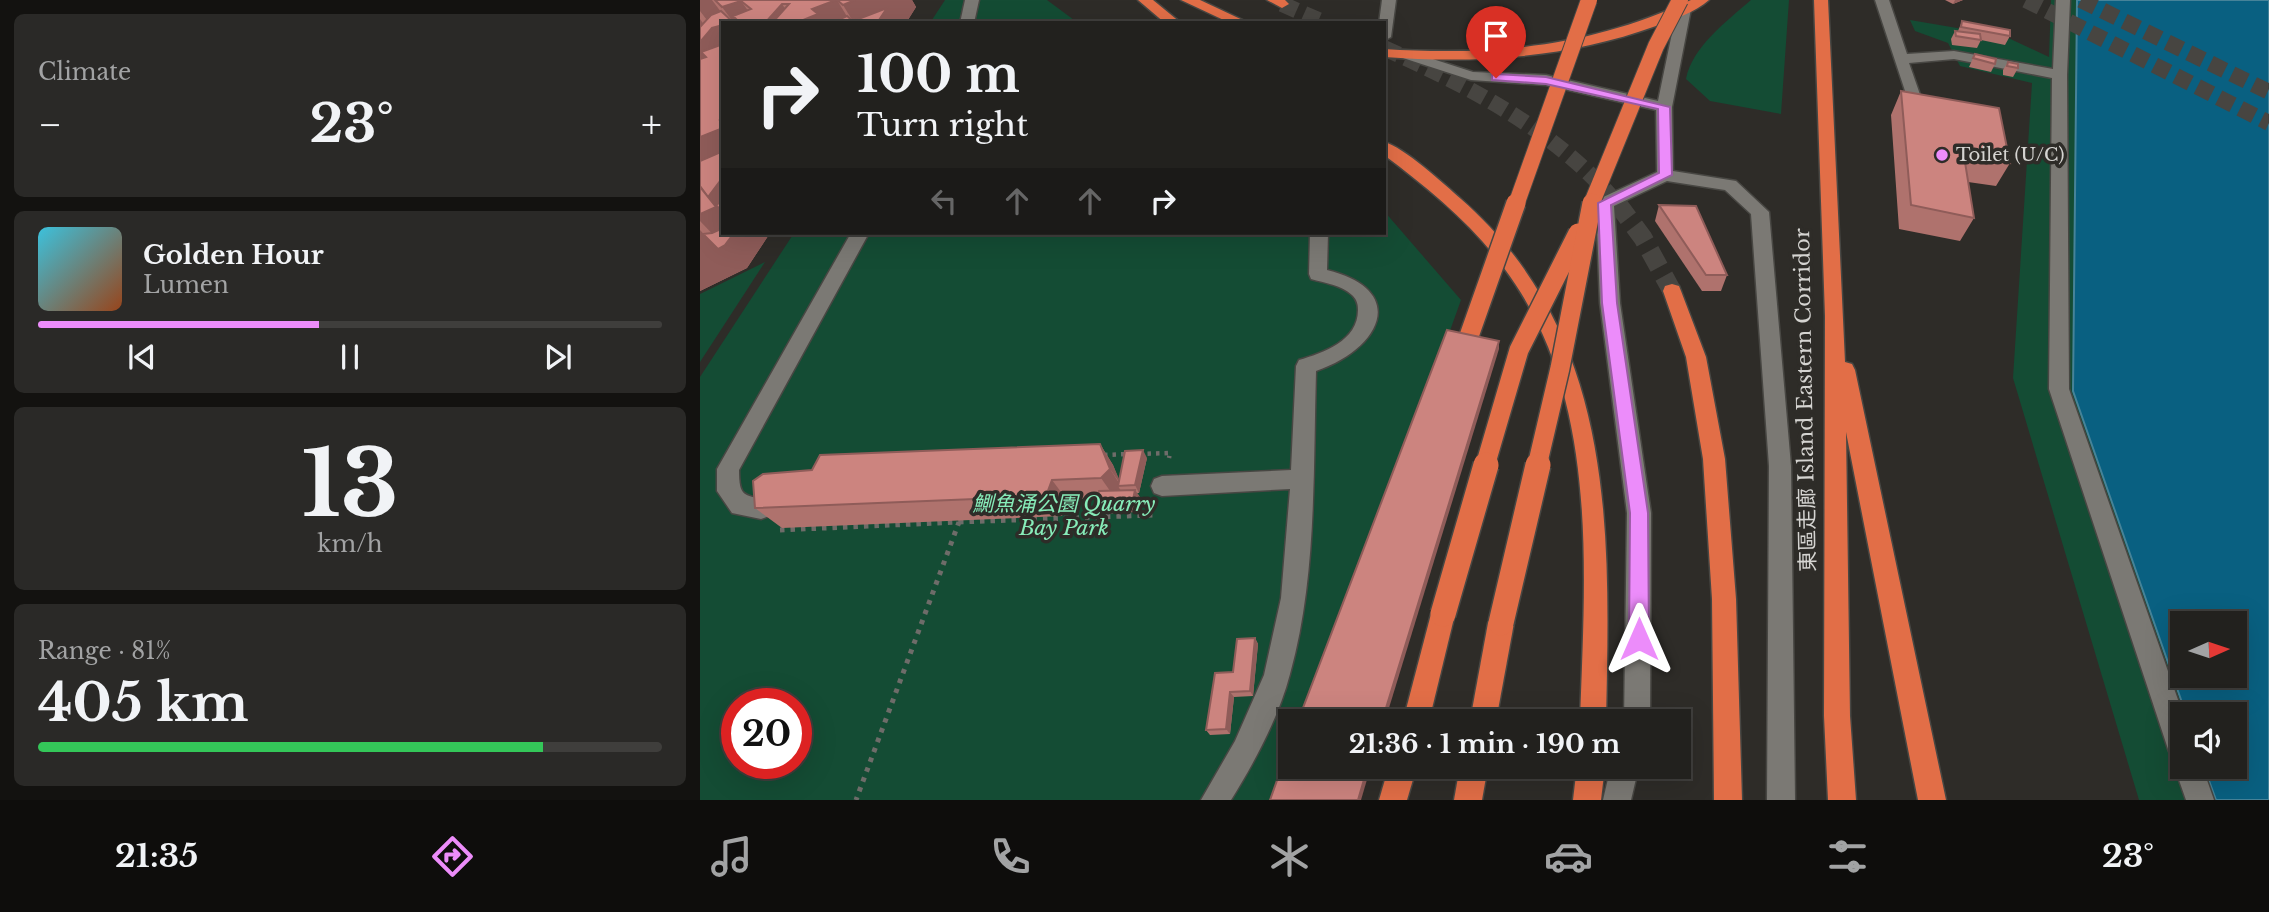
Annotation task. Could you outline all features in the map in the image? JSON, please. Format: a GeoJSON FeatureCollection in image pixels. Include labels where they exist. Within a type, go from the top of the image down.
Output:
{"type":"FeatureCollection","features":[{"type":"Feature","properties":{"kind":"highway"},"geometry":{"type":"LineString","coordinates":[[1145,0],[1171,21]]}},
{"type":"Feature","properties":{"kind":"highway"},"geometry":{"type":"LineString","coordinates":[[1188,0],[1237,21]]}},
{"type":"Feature","properties":{"kind":"highway"},"geometry":{"type":"LineString","coordinates":[[1468,339],[1589,0]]}},
{"type":"Feature","properties":{"kind":"highway"},"geometry":{"type":"LineString","coordinates":[[1386,53],[1479,57],[1552,50],[1626,33],[1682,5],[1702,0]]}},
{"type":"Feature","properties":{"kind":"highway","name":"東區走廊 Island Eastern Corridor"},"geometry":{"type":"LineString","coordinates":[[1821,0],[1835,316],[1837,716],[1842,800]]}},
{"type":"Feature","properties":{"kind":"highway"},"geometry":{"type":"LineString","coordinates":[[1419,709],[1443,614],[1519,350],[1588,213],[1656,46],[1682,5]]}},
{"type":"Feature","properties":{"kind":"highway"},"geometry":{"type":"LineString","coordinates":[[1386,149],[1447,196],[1511,263],[1540,310],[1566,371],[1591,484],[1597,582],[1593,709]]}},
{"type":"Feature","properties":{"kind":"highway"},"geometry":{"type":"LineString","coordinates":[[1485,709],[1501,623],[1560,368],[1588,213]]}},
{"type":"Feature","properties":{"kind":"highway"},"geometry":{"type":"LineString","coordinates":[[1672,291],[1696,357],[1714,459],[1724,599],[1728,800]]}},
{"type":"Feature","properties":{"kind":"highway"},"geometry":{"type":"LineString","coordinates":[[1835,316],[1932,800]]}},
{"type":"Feature","properties":{"kind":"highway"},"geometry":{"type":"LineString","coordinates":[[1394,800],[1400,779]]}},
{"type":"Feature","properties":{"kind":"highway"},"geometry":{"type":"LineString","coordinates":[[1468,799],[1472,779]]}},
{"type":"Feature","properties":{"kind":"highway"},"geometry":{"type":"LineString","coordinates":[[1587,800],[1589,779]]}},
{"type":"Feature","properties":{"kind":"street"},"geometry":{"type":"LineString","coordinates":[[967,21],[972,0]]}},
{"type":"Feature","properties":{"kind":"street"},"geometry":{"type":"LineString","coordinates":[[1386,22],[1389,0]]}},
{"type":"Feature","properties":{"kind":"street"},"geometry":{"type":"LineString","coordinates":[[1882,0],[1916,106]]}},
{"type":"Feature","properties":{"kind":"street"},"geometry":{"type":"LineString","coordinates":[[2063,0],[2060,75],[2059,389],[2170,714]]}},
{"type":"Feature","properties":{"kind":"street"},"geometry":{"type":"LineString","coordinates":[[1665,175],[1664,107],[1682,5]]}},
{"type":"Feature","properties":{"kind":"street"},"geometry":{"type":"LineString","coordinates":[[1408,55],[1471,76],[1546,80],[1664,107]]}},
{"type":"Feature","properties":{"kind":"street"},"geometry":{"type":"LineString","coordinates":[[1900,59],[1954,55],[2060,75]]}},
{"type":"Feature","properties":{"kind":"street"},"geometry":{"type":"LineString","coordinates":[[1637,709],[1639,513],[1609,303],[1605,203],[1665,175],[1730,185],[1760,212],[1780,466],[1781,800]]}},
{"type":"Feature","properties":{"kind":"street"},"geometry":{"type":"LineString","coordinates":[[761,509],[740,506],[728,491],[728,469],[859,235]]}},
{"type":"Feature","properties":{"kind":"street"},"geometry":{"type":"LineString","coordinates":[[1215,800],[1245,751],[1277,676],[1293,598],[1302,479],[1306,366],[1324,362],[1352,346],[1362,336],[1368,318],[1365,298],[1354,287],[1338,278],[1318,274],[1319,235]]}},
{"type":"Feature","properties":{"kind":"street"},"geometry":{"type":"LineString","coordinates":[[1162,486],[1302,479]]}},
{"type":"Feature","properties":{"kind":"street"},"geometry":{"type":"LineString","coordinates":[[1617,800],[1622,779]]}},
{"type":"Feature","properties":{"kind":"street"},"geometry":{"type":"LineString","coordinates":[[2193,779],[2200,800]]}},
{"type":"Feature","properties":{"kind":"path"},"geometry":{"type":"LineString","coordinates":[[761,509],[761,524],[767,529],[783,530],[1157,514],[1170,453],[1103,456]]}},
{"type":"Feature","properties":{"kind":"path"},"geometry":{"type":"LineString","coordinates":[[856,800],[959,522]]}},
{"type":"Feature","properties":{"kind":"green space"},"geometry":{"type":"Polygon","coordinates":[[[945,0],[1047,0],[1075,21],[931,21],[945,0]]]}},
{"type":"Feature","properties":{"kind":"green space"},"geometry":{"type":"Polygon","coordinates":[[[1751,0],[1789,0],[1781,114],[1710,101],[1686,79],[1695,56],[1703,45],[1751,0]]]}},
{"type":"Feature","properties":{"kind":"green space"},"geometry":{"type":"Polygon","coordinates":[[[2051,0],[2077,0],[2073,391],[2170,668],[2170,688],[2177,688],[2182,702],[2170,702],[2170,779],[2208,779],[2216,800],[2139,800],[2013,378],[2032,83],[1960,66],[1948,43],[1915,31],[1910,20],[2004,36],[2049,57],[2051,0]]]}},
{"type":"Feature","properties":{"kind":"green space","name":"鰂魚涌公園 Quarry Bay Park"},"geometry":{"type":"Polygon","coordinates":[[[1386,213],[1461,300],[1314,709],[1278,709],[1278,779],[1287,779],[1281,800],[700,800],[700,377],[793,235],[1386,235],[1386,213]]]}},
{"type":"Feature","properties":{"kind":"green space"},"geometry":{"type":"Polygon","coordinates":[[[765,262],[700,362],[700,294],[765,262]]]}},
{"type":"Feature","properties":{"kind":"water"},"geometry":{"type":"Polygon","coordinates":[[[2077,0],[2269,0],[2269,800],[2216,800],[2208,779],[2247,779],[2247,702],[2182,702],[2177,688],[2247,688],[2247,611],[2170,611],[2170,668],[2073,391],[2077,0]]]}},
{"type":"Feature","properties":{"kind":"building"},"geometry":{"type":"Polygon","coordinates":[[[715,0],[836,0],[812,9],[818,14],[801,21],[774,21],[789,4],[782,4],[767,21],[738,21],[733,16],[751,9],[741,1],[722,7],[715,0]]]}},
{"type":"Feature","properties":{"kind":"building"},"geometry":{"type":"Polygon","coordinates":[[[837,0],[855,0],[843,5],[837,0]]]}},
{"type":"Feature","properties":{"kind":"building"},"geometry":{"type":"Polygon","coordinates":[[[887,8],[878,21],[853,21],[887,8]]]}},
{"type":"Feature","properties":{"kind":"building"},"geometry":{"type":"Polygon","coordinates":[[[721,11],[732,21],[721,21],[721,26],[712,28],[700,42],[700,27],[711,15],[721,11]]]}},
{"type":"Feature","properties":{"kind":"building"},"geometry":{"type":"Polygon","coordinates":[[[847,16],[853,21],[836,21],[847,16]]]}},
{"type":"Feature","properties":{"kind":"building"},"geometry":{"type":"Polygon","coordinates":[[[1962,21],[2010,30],[2010,36],[1961,27],[1962,21]]]}},
{"type":"Feature","properties":{"kind":"building"},"geometry":{"type":"Polygon","coordinates":[[[1955,31],[1980,34],[1981,40],[1956,36],[1955,31]]]}},
{"type":"Feature","properties":{"kind":"building"},"geometry":{"type":"Polygon","coordinates":[[[721,45],[721,129],[700,137],[700,59],[706,57],[701,52],[721,45]]]}},
{"type":"Feature","properties":{"kind":"building"},"geometry":{"type":"Polygon","coordinates":[[[1975,54],[1996,59],[1995,64],[1973,58],[1975,54]]]}},
{"type":"Feature","properties":{"kind":"building"},"geometry":{"type":"Polygon","coordinates":[[[2008,62],[2018,64],[2018,68],[2007,66],[2008,62]]]}},
{"type":"Feature","properties":{"kind":"building","name":"Toilet (U/C)"},"geometry":{"type":"Polygon","coordinates":[[[1901,91],[1999,108],[2010,163],[1964,156],[1974,218],[1911,205],[1901,91]]]}},
{"type":"Feature","properties":{"kind":"building"},"geometry":{"type":"Polygon","coordinates":[[[721,152],[721,180],[708,197],[700,186],[700,161],[721,152]]]}},
{"type":"Feature","properties":{"kind":"building"},"geometry":{"type":"Polygon","coordinates":[[[700,187],[716,207],[700,214],[700,187]]]}},
{"type":"Feature","properties":{"kind":"building"},"geometry":{"type":"Polygon","coordinates":[[[1659,205],[1696,206],[1727,275],[1706,275],[1659,205]]]}},
{"type":"Feature","properties":{"kind":"building"},"geometry":{"type":"Polygon","coordinates":[[[721,229],[721,235],[732,235],[718,249],[703,234],[721,229]]]}},
{"type":"Feature","properties":{"kind":"building"},"geometry":{"type":"Polygon","coordinates":[[[1447,330],[1499,341],[1386,709],[1303,709],[1447,330]]]}},
{"type":"Feature","properties":{"kind":"building"},"geometry":{"type":"Polygon","coordinates":[[[1100,444],[1110,469],[1101,478],[1052,480],[1046,496],[755,508],[753,481],[763,474],[812,470],[820,455],[1100,444]]]}},
{"type":"Feature","properties":{"kind":"building"},"geometry":{"type":"Polygon","coordinates":[[[1143,450],[1135,485],[1118,486],[1125,451],[1143,450]]]}},
{"type":"Feature","properties":{"kind":"building"},"geometry":{"type":"Polygon","coordinates":[[[1135,490],[1132,505],[1095,506],[1099,491],[1135,490]]]}},
{"type":"Feature","properties":{"kind":"building"},"geometry":{"type":"Polygon","coordinates":[[[1255,638],[1250,691],[1230,692],[1226,729],[1206,730],[1215,673],[1233,672],[1237,639],[1255,638]]]}},
{"type":"Feature","properties":{"kind":"building"},"geometry":{"type":"Polygon","coordinates":[[[1278,778],[1364,779],[1358,800],[1270,800],[1278,778]]]}},
{"type":"Feature","properties":{"kind":"tunnel"},"geometry":{"type":"LineString","coordinates":[[2026,0],[2269,123]]}},
{"type":"Feature","properties":{"kind":"tunnel"},"geometry":{"type":"LineString","coordinates":[[2081,0],[2269,92]]}},
{"type":"Feature","properties":{"kind":"tunnel"},"geometry":{"type":"LineString","coordinates":[[1282,4],[1320,21]]}},
{"type":"Feature","properties":{"kind":"tunnel"},"geometry":{"type":"LineString","coordinates":[[1386,49],[1511,113],[1568,155],[1618,205]]}},
{"type":"Feature","properties":{"kind":"tunnel"},"geometry":{"type":"LineString","coordinates":[[1617,203],[1643,238],[1672,291]]}},
{"type":"Feature","properties":{"kind":"place","name":"Toilet (U/C)"},"geometry":{"type":"Point","coordinates":[1942,155]}},
{"type":"Feature","properties":{"kind":"route"},"geometry":{"type":"LineString","coordinates":[[1496,78],[1546,80],[1664,107],[1665,175],[1605,203],[1609,303],[1639,513],[1639,639]]}}]}
